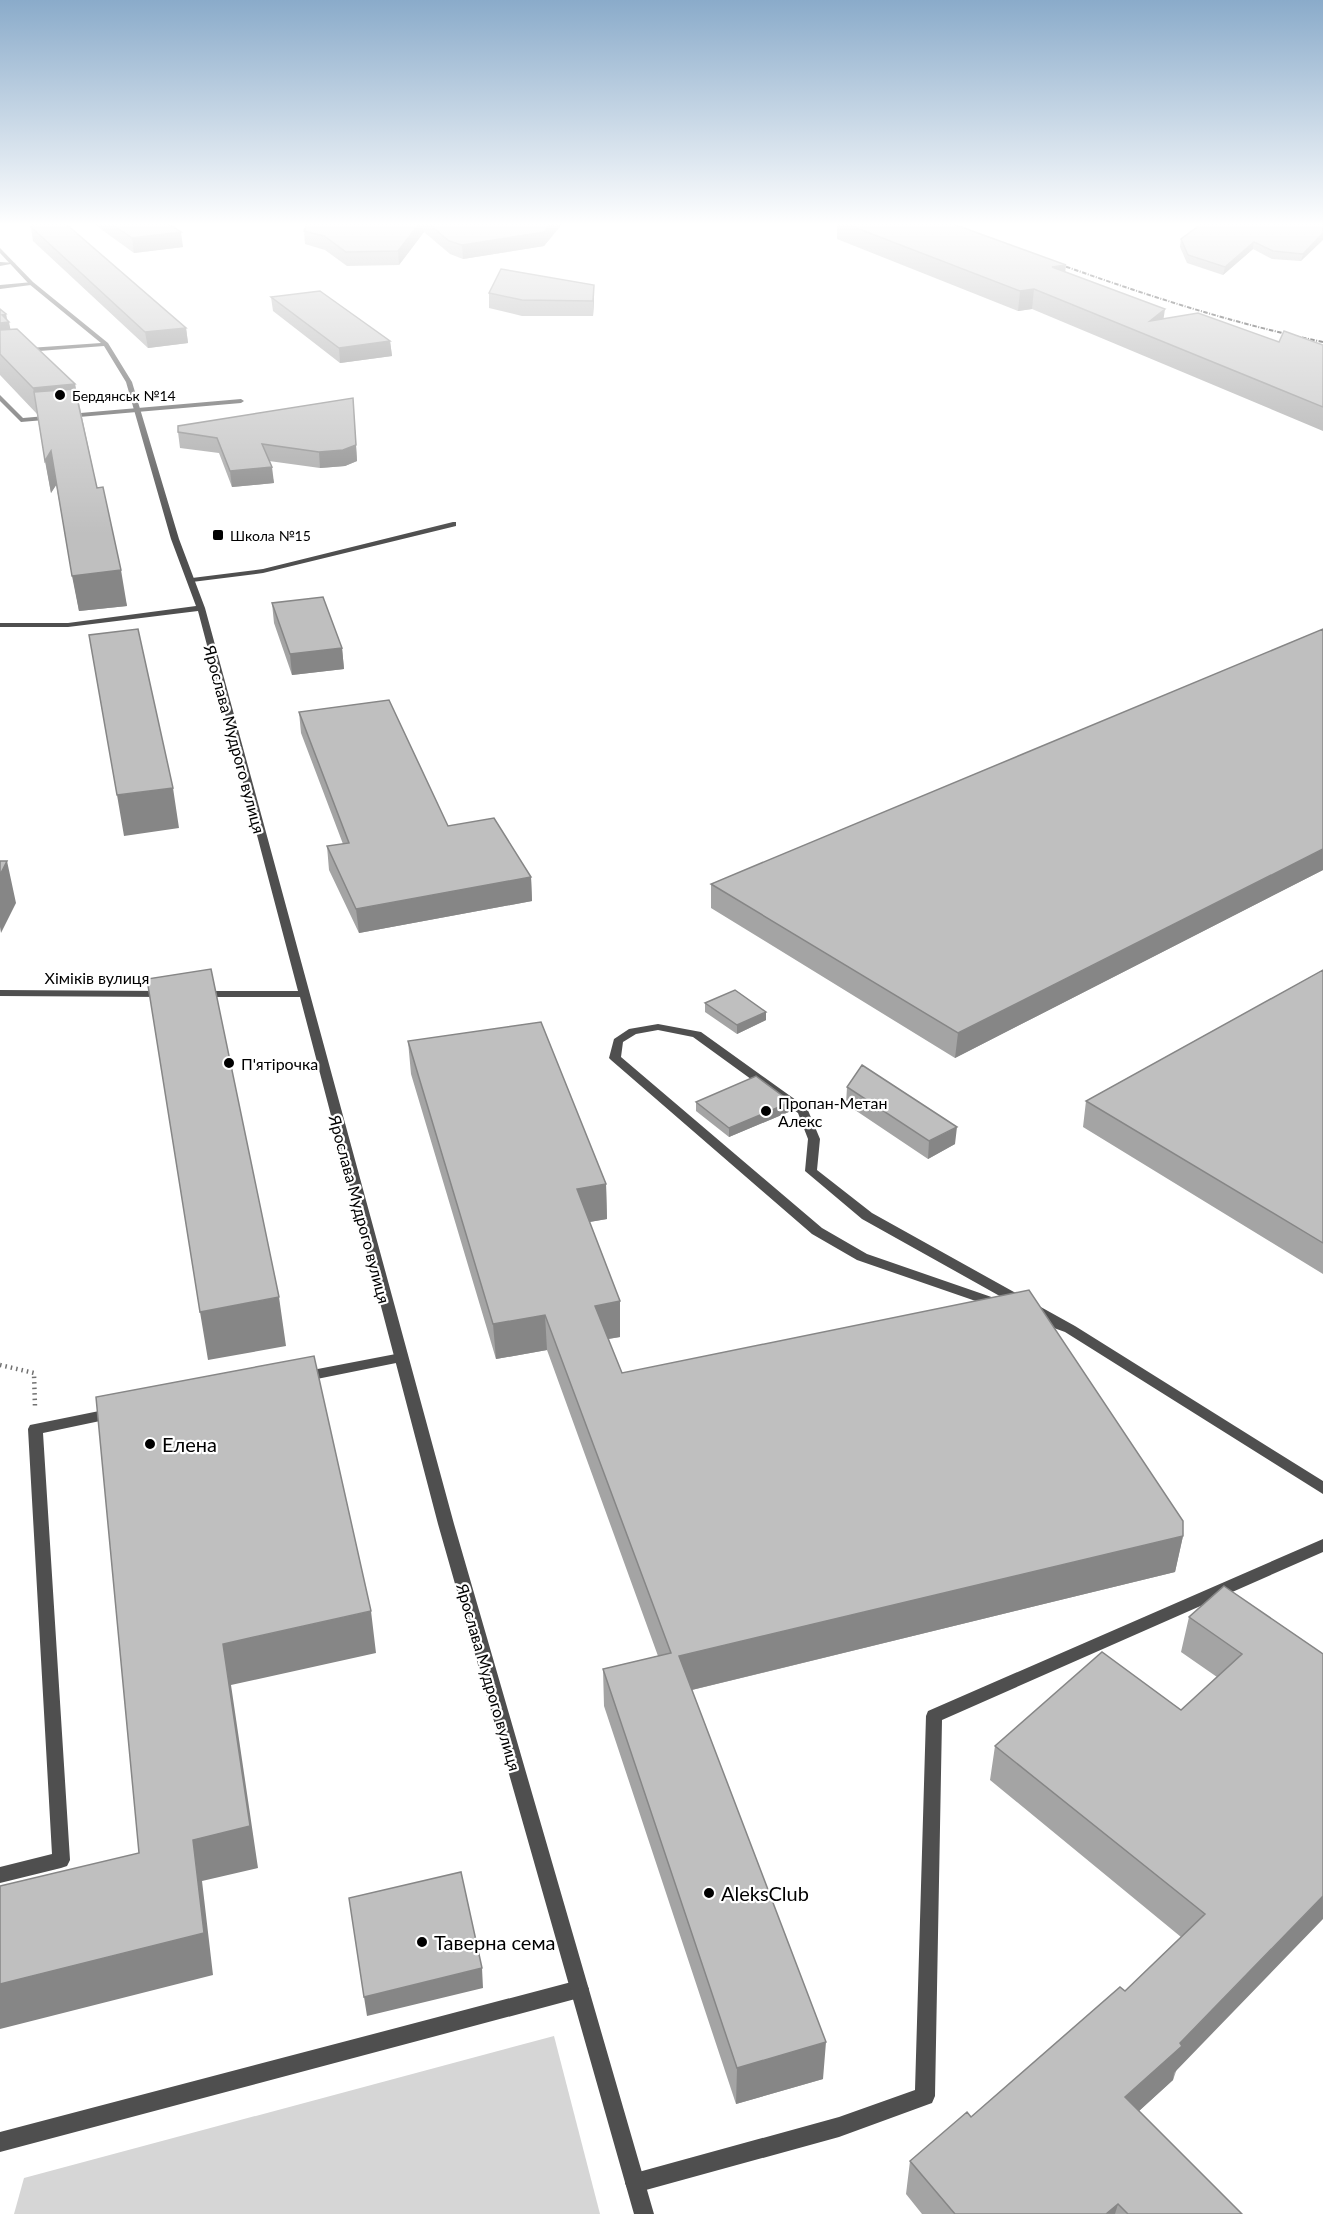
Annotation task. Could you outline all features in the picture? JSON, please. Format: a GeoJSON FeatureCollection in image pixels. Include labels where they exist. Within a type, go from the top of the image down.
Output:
{"type":"FeatureCollection","features":[{"type":"Feature","properties":{"kind":"street","name":"Ярослава Мудрого вулиця"},"geometry":{"type":"LineString","coordinates":[[85,327],[106,344],[129,382],[175,539],[201,608],[401,1358],[644,2214]]}},
{"type":"Feature","properties":{"kind":"street"},"geometry":{"type":"LineString","coordinates":[[0,352],[106,344]]}},
{"type":"Feature","properties":{"kind":"street"},"geometry":{"type":"LineString","coordinates":[[0,397],[21,420],[241,401]]}},
{"type":"Feature","properties":{"kind":"street"},"geometry":{"type":"LineString","coordinates":[[192,580],[263,571],[453,524]]}},
{"type":"Feature","properties":{"kind":"street"},"geometry":{"type":"LineString","coordinates":[[0,625],[68,625],[201,608]]}},
{"type":"Feature","properties":{"kind":"street","name":"Хіміків вулиця"},"geometry":{"type":"LineString","coordinates":[[0,993],[303,994]]}},
{"type":"Feature","properties":{"kind":"street"},"geometry":{"type":"LineString","coordinates":[[1070,1329],[862,1257],[817,1231],[615,1058],[618,1041],[633,1031],[658,1027],[697,1034],[803,1111],[814,1139],[811,1171],[867,1216],[1070,1329],[1323,1488]]}},
{"type":"Feature","properties":{"kind":"street"},"geometry":{"type":"LineString","coordinates":[[286,1380],[401,1358]]}},
{"type":"Feature","properties":{"kind":"street"},"geometry":{"type":"LineString","coordinates":[[0,1875],[60,1860],[35,1428],[126,1411]]}},
{"type":"Feature","properties":{"kind":"street"},"geometry":{"type":"LineString","coordinates":[[635,2183],[839,2127],[925,2096],[934,1716],[1323,1545]]}},
{"type":"Feature","properties":{"kind":"street"},"geometry":{"type":"LineString","coordinates":[[0,2142],[579,1989]]}},
{"type":"Feature","properties":{"kind":"path"},"geometry":{"type":"LineString","coordinates":[[0,1365],[34,1373],[35,1428]]}},
{"type":"Feature","properties":{"kind":"shaded area"},"geometry":{"type":"Polygon","coordinates":[[[554,2036],[600,2214],[14,2214],[24,2178],[554,2036]]]}},
{"type":"Feature","properties":{"kind":"building"},"geometry":{"type":"Polygon","coordinates":[[[140,327],[186,328],[145,332],[140,327]]]}},
{"type":"Feature","properties":{"kind":"building"},"geometry":{"type":"Polygon","coordinates":[[[311,327],[371,327],[390,341],[339,348],[311,327]]]}},
{"type":"Feature","properties":{"kind":"building"},"geometry":{"type":"Polygon","coordinates":[[[1128,327],[1238,327],[1279,342],[1284,331],[1323,345],[1323,407],[1128,327]]]}},
{"type":"Feature","properties":{"kind":"building"},"geometry":{"type":"Polygon","coordinates":[[[17,329],[75,384],[33,388],[0,354],[0,330],[17,329]]]}},
{"type":"Feature","properties":{"kind":"building"},"geometry":{"type":"Polygon","coordinates":[[[75,389],[97,488],[103,487],[121,570],[72,576],[51,451],[45,461],[34,392],[75,389]]]}},
{"type":"Feature","properties":{"kind":"building"},"geometry":{"type":"Polygon","coordinates":[[[353,398],[356,445],[343,450],[319,452],[262,444],[272,467],[230,471],[217,438],[178,432],[178,426],[353,398]]]}},
{"type":"Feature","properties":{"kind":"building"},"geometry":{"type":"Polygon","coordinates":[[[323,597],[342,648],[290,654],[272,603],[323,597]]]}},
{"type":"Feature","properties":{"kind":"building"},"geometry":{"type":"Polygon","coordinates":[[[138,629],[173,788],[117,795],[89,635],[138,629]]]}},
{"type":"Feature","properties":{"kind":"building"},"geometry":{"type":"Polygon","coordinates":[[[1323,629],[1323,849],[958,1033],[711,884],[1323,629]]]}},
{"type":"Feature","properties":{"kind":"building"},"geometry":{"type":"Polygon","coordinates":[[[389,700],[448,826],[494,818],[531,877],[356,909],[327,846],[349,843],[299,712],[389,700]]]}},
{"type":"Feature","properties":{"kind":"building"},"geometry":{"type":"Polygon","coordinates":[[[0,861],[7,861],[0,875],[0,861]]]}},
{"type":"Feature","properties":{"kind":"building"},"geometry":{"type":"Polygon","coordinates":[[[211,969],[279,1297],[200,1312],[147,979],[211,969]]]}},
{"type":"Feature","properties":{"kind":"building"},"geometry":{"type":"Polygon","coordinates":[[[1323,970],[1323,1243],[1086,1101],[1323,970]]]}},
{"type":"Feature","properties":{"kind":"building"},"geometry":{"type":"Polygon","coordinates":[[[735,990],[766,1012],[737,1025],[705,1003],[735,990]]]}},
{"type":"Feature","properties":{"kind":"building","name":"AleksClub"},"geometry":{"type":"Polygon","coordinates":[[[541,1022],[606,1184],[577,1189],[620,1301],[595,1306],[622,1373],[1029,1290],[1183,1521],[1183,1536],[679,1656],[826,2042],[737,2068],[603,1669],[671,1653],[545,1315],[493,1324],[408,1041],[541,1022]]]}},
{"type":"Feature","properties":{"kind":"building"},"geometry":{"type":"Polygon","coordinates":[[[862,1065],[957,1127],[929,1141],[847,1087],[862,1065]]]}},
{"type":"Feature","properties":{"kind":"building"},"geometry":{"type":"Polygon","coordinates":[[[756,1076],[791,1102],[729,1128],[696,1102],[756,1076]]]}},
{"type":"Feature","properties":{"kind":"building"},"geometry":{"type":"Polygon","coordinates":[[[314,1356],[371,1611],[223,1644],[250,1826],[193,1840],[204,1933],[0,1984],[0,1886],[139,1853],[96,1397],[314,1356]]]}},
{"type":"Feature","properties":{"kind":"building"},"geometry":{"type":"Polygon","coordinates":[[[1224,1586],[1323,1654],[1323,1896],[1180,2043],[1182,2046],[1125,2097],[1242,2214],[1128,2214],[1118,2204],[1106,2214],[955,2214],[910,2161],[967,2112],[971,2117],[1120,1987],[1125,1991],[1205,1914],[995,1746],[1102,1652],[1181,1710],[1242,1654],[1189,1617],[1224,1586]]]}},
{"type":"Feature","properties":{"kind":"building"},"geometry":{"type":"Polygon","coordinates":[[[461,1872],[482,1968],[364,1997],[349,1898],[461,1872]]]}},
{"type":"Feature","properties":{"kind":"railway"},"geometry":{"type":"LineString","coordinates":[[1260,327],[1323,342]]}},
{"type":"Feature","properties":{"kind":"place","name":"Бердянськ №14"},"geometry":{"type":"Point","coordinates":[60,395]}},
{"type":"Feature","properties":{"kind":"place","name":"Школа №15"},"geometry":{"type":"Point","coordinates":[218,535]}},
{"type":"Feature","properties":{"kind":"place","name":"П'ятірочка"},"geometry":{"type":"Point","coordinates":[229,1063]}},
{"type":"Feature","properties":{"kind":"place","name":"Пропан-Метан Алекс"},"geometry":{"type":"Point","coordinates":[766,1111]}},
{"type":"Feature","properties":{"kind":"place","name":"Елена"},"geometry":{"type":"Point","coordinates":[150,1444]}},
{"type":"Feature","properties":{"kind":"place","name":"AleksClub"},"geometry":{"type":"Point","coordinates":[709,1893]}},
{"type":"Feature","properties":{"kind":"place","name":"Таверна сема"},"geometry":{"type":"Point","coordinates":[422,1942]}}]}
